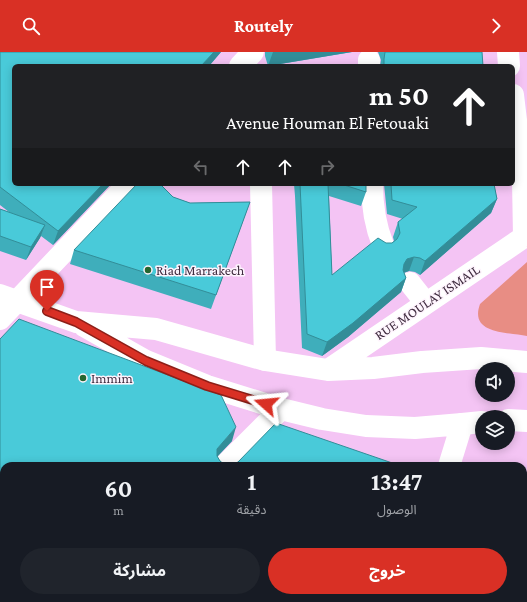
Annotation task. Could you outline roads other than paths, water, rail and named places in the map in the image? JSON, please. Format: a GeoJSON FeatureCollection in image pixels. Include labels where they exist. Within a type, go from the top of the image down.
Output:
{"type":"FeatureCollection","features":[{"type":"Feature","properties":{"kind":"main road"},"geometry":{"type":"LineString","coordinates":[[242,64],[253,52]]}},
{"type":"Feature","properties":{"kind":"main road"},"geometry":{"type":"LineString","coordinates":[[258,52],[258,64]]}},
{"type":"Feature","properties":{"kind":"main road"},"geometry":{"type":"LineString","coordinates":[[508,52],[509,64]]}},
{"type":"Feature","properties":{"kind":"main road"},"geometry":{"type":"LineString","coordinates":[[515,112],[523,180],[526,235]]}},
{"type":"Feature","properties":{"kind":"main road"},"geometry":{"type":"LineString","coordinates":[[0,319],[9,298],[126,186]]}},
{"type":"Feature","properties":{"kind":"main road"},"geometry":{"type":"LineString","coordinates":[[261,186],[265,360]]}},
{"type":"Feature","properties":{"kind":"main road"},"geometry":{"type":"LineString","coordinates":[[372,186],[372,203],[378,233],[383,245]]}},
{"type":"Feature","properties":{"kind":"main road","name":"RUE MOULAY ISMAIL"},"geometry":{"type":"LineString","coordinates":[[328,370],[425,302],[526,235]]}},
{"type":"Feature","properties":{"kind":"main road"},"geometry":{"type":"LineString","coordinates":[[410,283],[425,302]]}},
{"type":"Feature","properties":{"kind":"main road"},"geometry":{"type":"LineString","coordinates":[[9,298],[76,322],[146,361],[207,386],[281,409],[322,419],[366,426],[415,428],[472,423]]}},
{"type":"Feature","properties":{"kind":"main road"},"geometry":{"type":"LineString","coordinates":[[76,322],[156,329],[265,360],[328,370],[373,368],[422,362],[481,358],[527,362]]}},
{"type":"Feature","properties":{"kind":"main road"},"geometry":{"type":"LineString","coordinates":[[228,462],[281,409]]}},
{"type":"Feature","properties":{"kind":"main road"},"geometry":{"type":"LineString","coordinates":[[515,420],[527,421]]}},
{"type":"Feature","properties":{"kind":"main road"},"geometry":{"type":"LineString","coordinates":[[452,462],[472,423]]}},
{"type":"Feature","properties":{"kind":"place","name":"Riad Marrakech"},"geometry":{"type":"Point","coordinates":[148,270]}},
{"type":"Feature","properties":{"kind":"place","name":"Immim"},"geometry":{"type":"Point","coordinates":[83,378]}}]}
